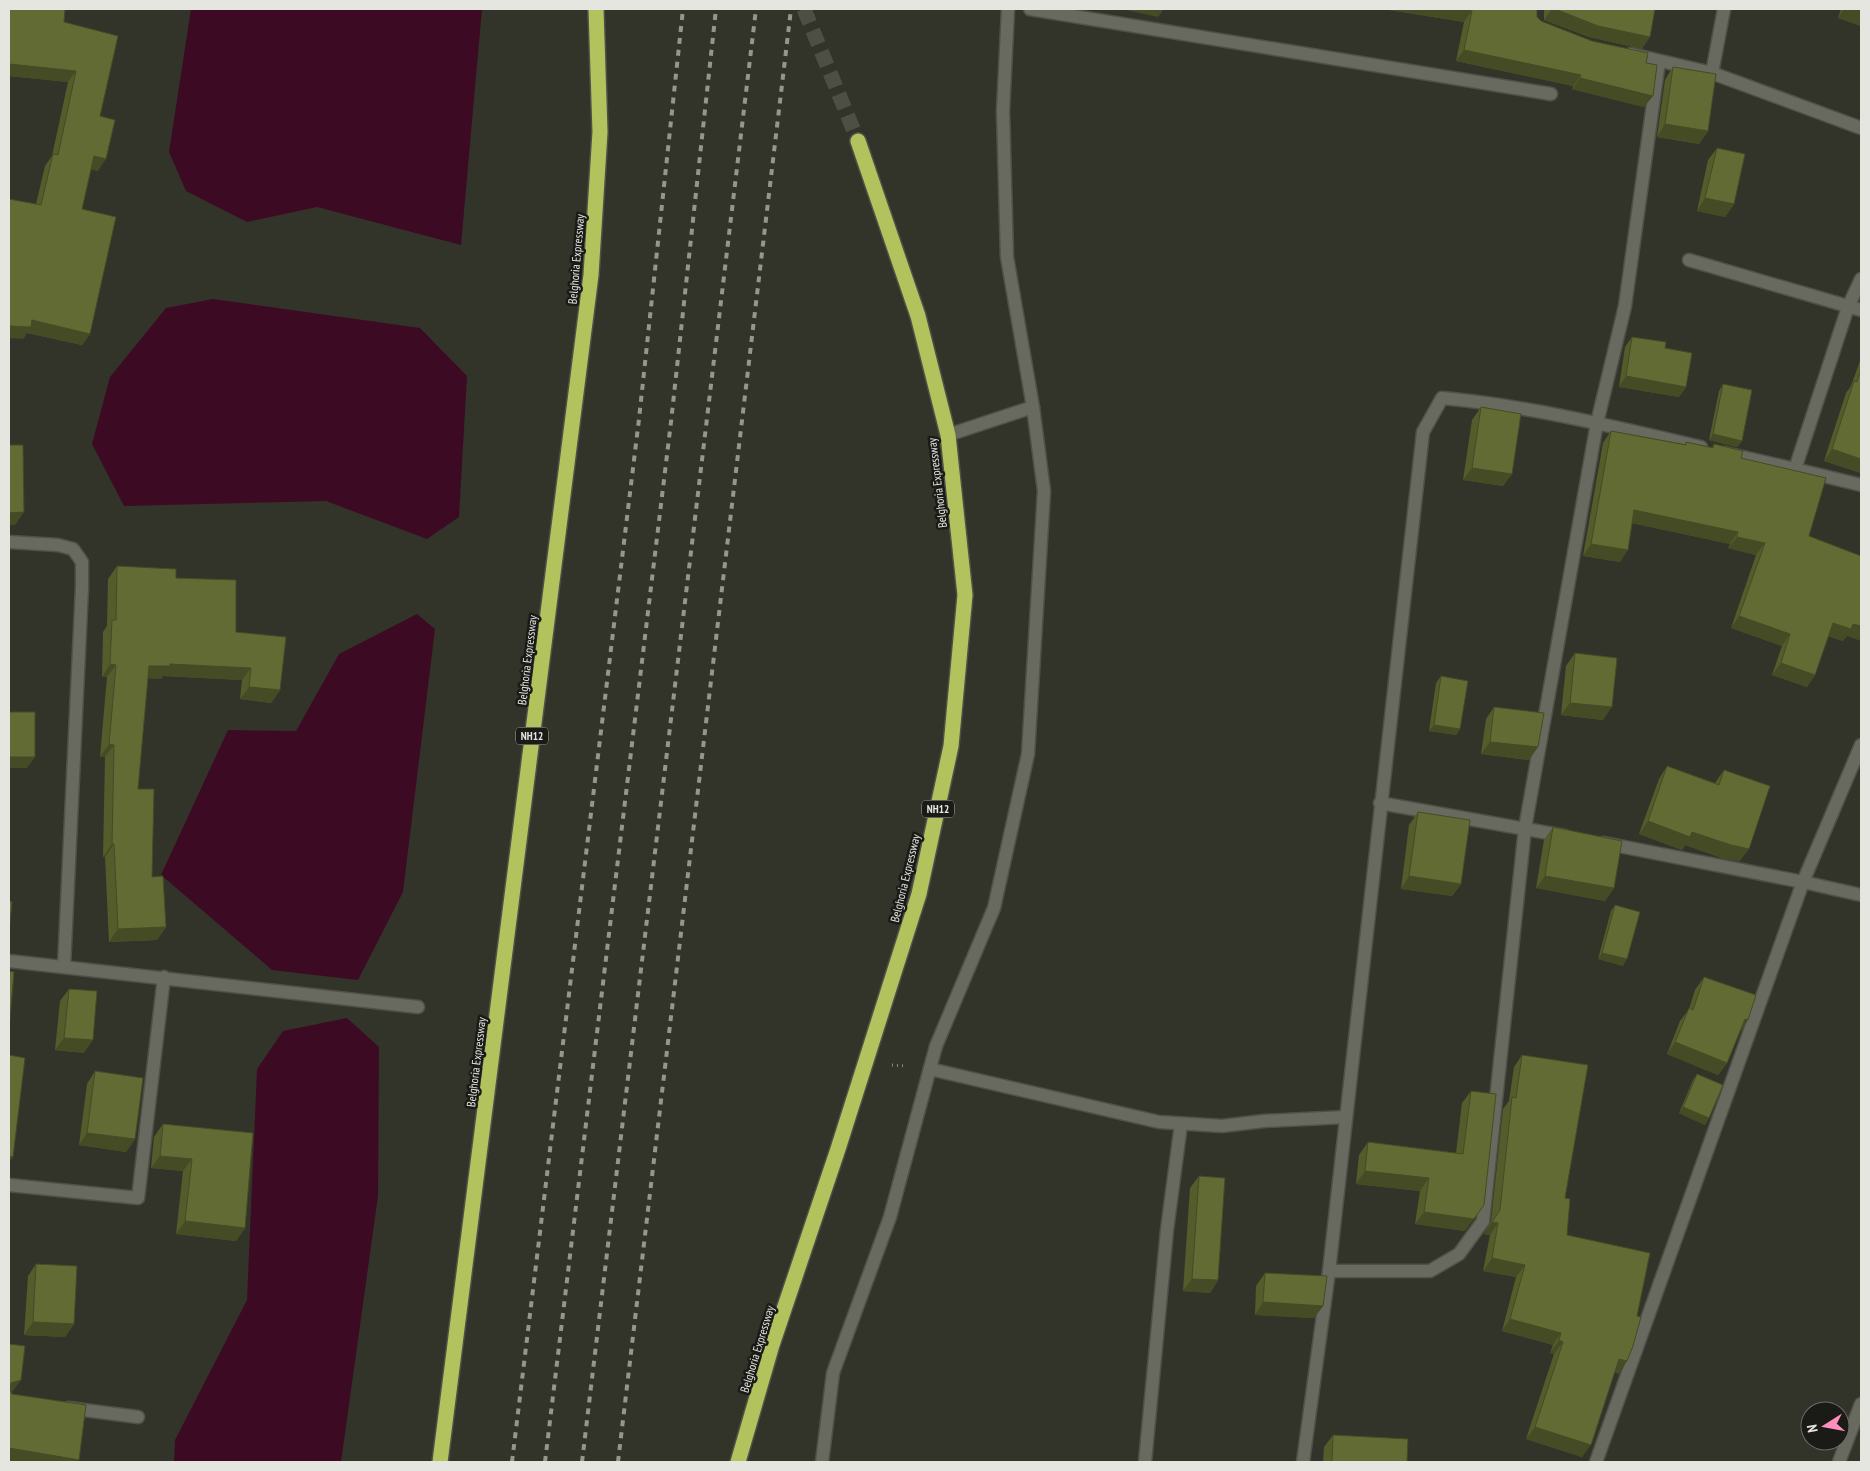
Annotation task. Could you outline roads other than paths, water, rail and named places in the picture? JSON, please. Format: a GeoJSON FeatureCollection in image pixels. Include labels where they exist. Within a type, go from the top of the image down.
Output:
{"type":"FeatureCollection","features":[{"type":"Feature","properties":{"kind":"highway","name":"Belghoria Expressway"},"geometry":{"type":"LineString","coordinates":[[440,1462],[591,275],[600,132],[596,9]]}},
{"type":"Feature","properties":{"kind":"highway","name":"Belghoria Expressway"},"geometry":{"type":"LineString","coordinates":[[738,1462],[772,1345],[838,1149],[919,894],[951,746],[965,595],[948,435],[918,316],[858,141]]}},
{"type":"Feature","properties":{"kind":"street"},"geometry":{"type":"LineString","coordinates":[[822,1462],[833,1373],[890,1217],[936,1046],[994,908],[1028,754],[1044,491],[1033,407],[1008,257],[1003,111],[1008,9]]}},
{"type":"Feature","properties":{"kind":"street"},"geometry":{"type":"LineString","coordinates":[[1030,9],[1551,94]]}},
{"type":"Feature","properties":{"kind":"street"},"geometry":{"type":"LineString","coordinates":[[1712,73],[1724,9]]}},
{"type":"Feature","properties":{"kind":"street"},"geometry":{"type":"LineString","coordinates":[[1614,51],[1712,73],[1861,128]]}},
{"type":"Feature","properties":{"kind":"street"},"geometry":{"type":"LineString","coordinates":[[1329,1271],[1430,1271],[1459,1254],[1483,1221],[1526,828],[1597,423],[1625,306],[1659,61]]}},
{"type":"Feature","properties":{"kind":"street"},"geometry":{"type":"LineString","coordinates":[[1689,260],[1861,310]]}},
{"type":"Feature","properties":{"kind":"street"},"geometry":{"type":"LineString","coordinates":[[1795,469],[1848,306],[1861,279]]}},
{"type":"Feature","properties":{"kind":"street"},"geometry":{"type":"LineString","coordinates":[[1303,1462],[1329,1271],[1423,432],[1442,398],[1491,402],[1597,423],[1861,485]]}},
{"type":"Feature","properties":{"kind":"street"},"geometry":{"type":"LineString","coordinates":[[948,435],[1033,407]]}},
{"type":"Feature","properties":{"kind":"street"},"geometry":{"type":"LineString","coordinates":[[9,542],[58,545],[72,548],[82,562],[82,597],[64,967]]}},
{"type":"Feature","properties":{"kind":"street"},"geometry":{"type":"LineString","coordinates":[[1596,1462],[1803,882],[1861,745]]}},
{"type":"Feature","properties":{"kind":"street"},"geometry":{"type":"LineString","coordinates":[[1380,803],[1573,837]]}},
{"type":"Feature","properties":{"kind":"street"},"geometry":{"type":"LineString","coordinates":[[1592,841],[1861,895]]}},
{"type":"Feature","properties":{"kind":"street"},"geometry":{"type":"LineString","coordinates":[[9,961],[418,1007]]}},
{"type":"Feature","properties":{"kind":"street"},"geometry":{"type":"LineString","coordinates":[[9,1185],[138,1198],[164,978]]}},
{"type":"Feature","properties":{"kind":"street"},"geometry":{"type":"LineString","coordinates":[[930,1070],[1159,1122],[1222,1126],[1264,1121],[1346,1117]]}},
{"type":"Feature","properties":{"kind":"street"},"geometry":{"type":"LineString","coordinates":[[1145,1462],[1168,1230],[1181,1124]]}},
{"type":"Feature","properties":{"kind":"street"},"geometry":{"type":"LineString","coordinates":[[1839,1462],[1861,1404]]}},
{"type":"Feature","properties":{"kind":"street"},"geometry":{"type":"LineString","coordinates":[[55,1406],[138,1417]]}},
{"type":"Feature","properties":{"kind":"tunnel"},"geometry":{"type":"LineString","coordinates":[[804,9],[858,141]]}},
{"type":"Feature","properties":{"kind":"railway"},"geometry":{"type":"LineString","coordinates":[[512,1462],[639,419],[683,9]]}},
{"type":"Feature","properties":{"kind":"railway"},"geometry":{"type":"LineString","coordinates":[[545,1462],[671,422],[716,9]]}},
{"type":"Feature","properties":{"kind":"railway"},"geometry":{"type":"LineString","coordinates":[[582,1462],[756,9]]}},
{"type":"Feature","properties":{"kind":"railway"},"geometry":{"type":"LineString","coordinates":[[618,1462],[791,9]]}}]}
